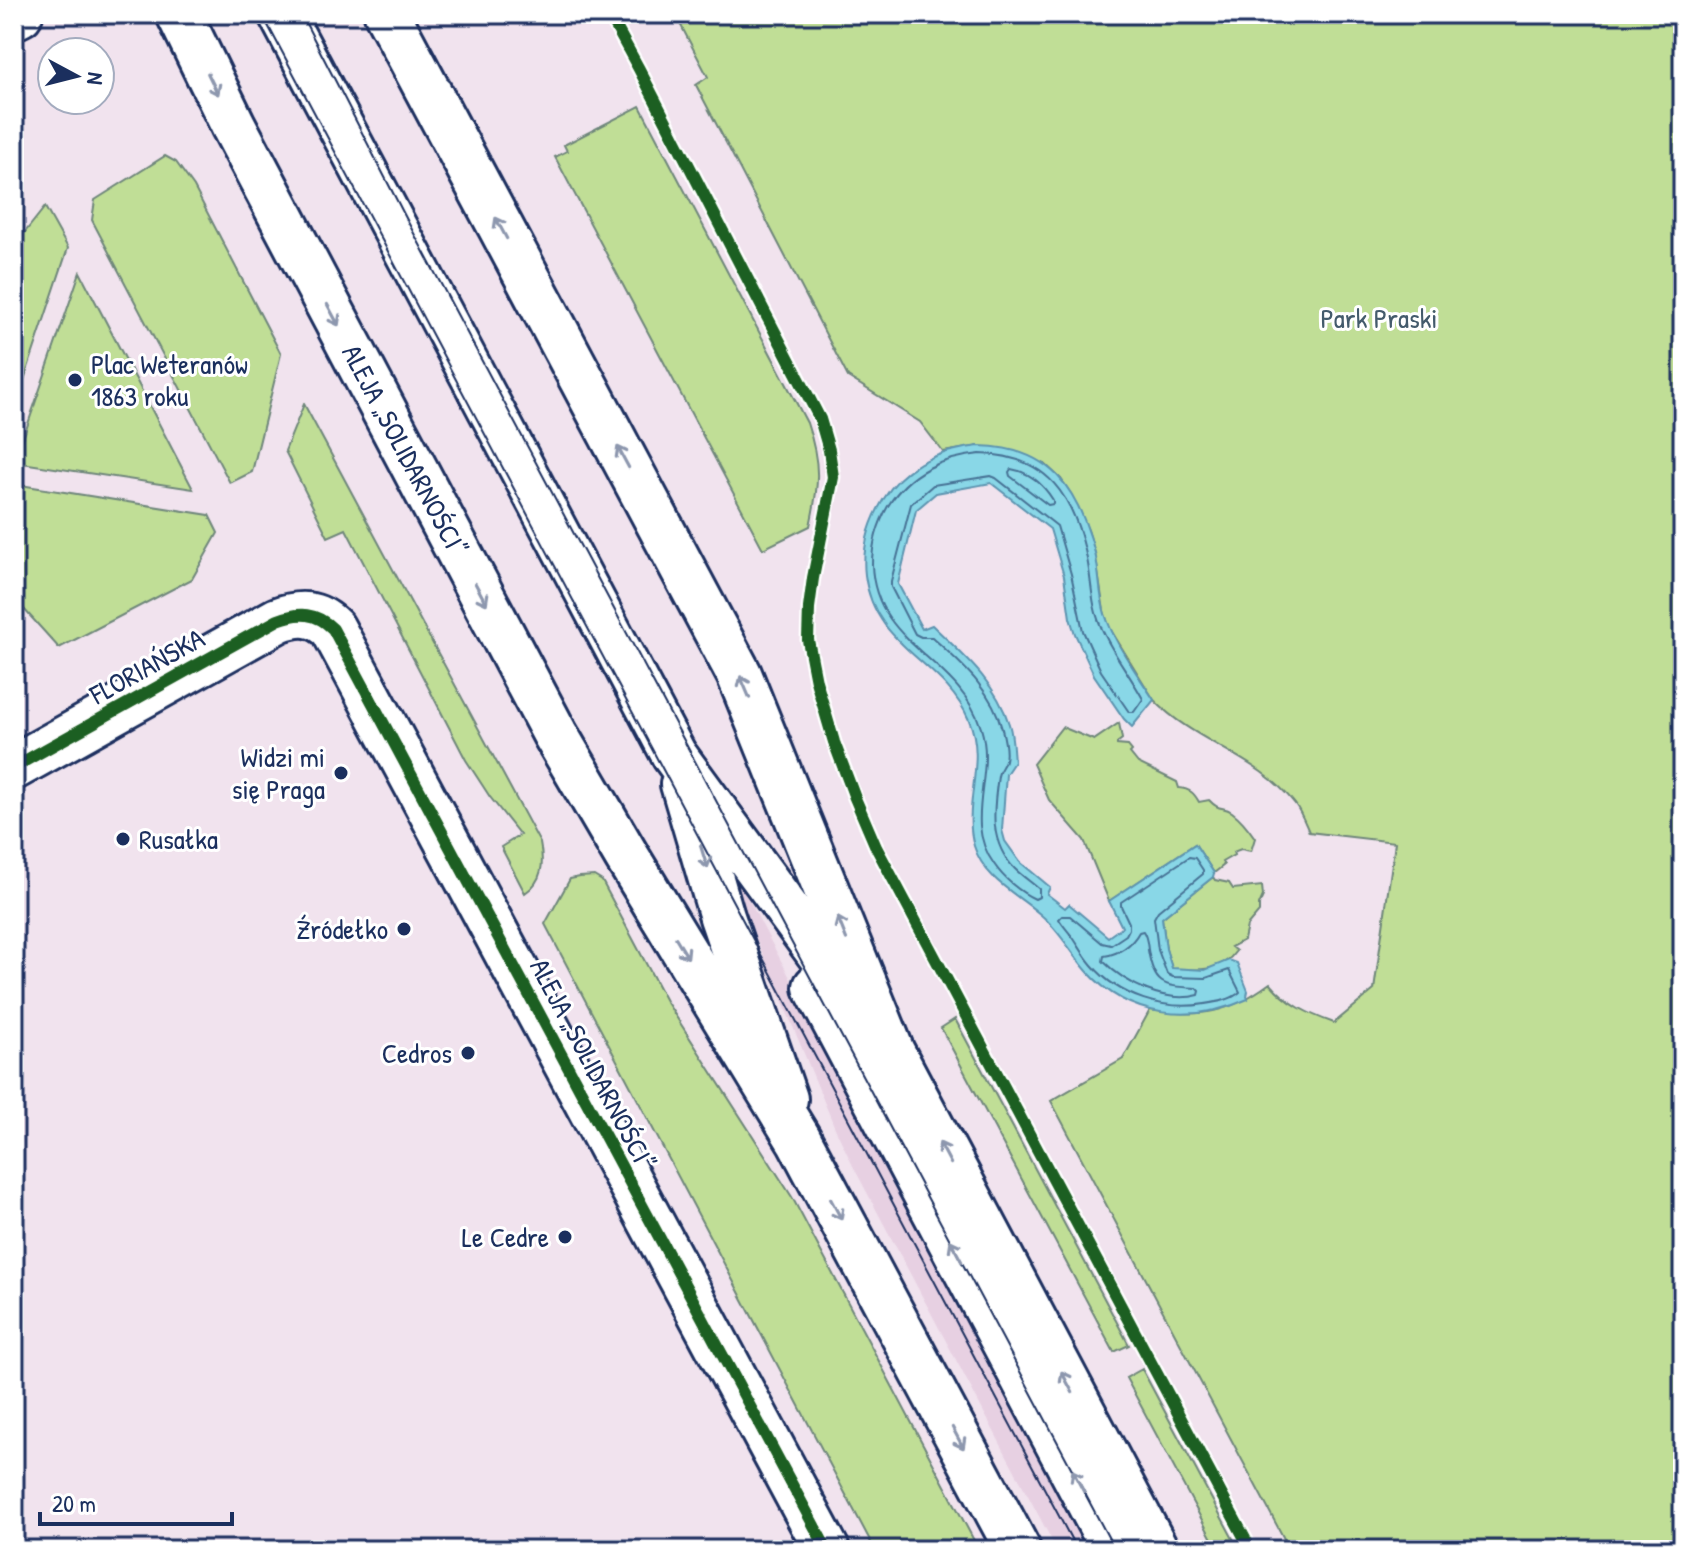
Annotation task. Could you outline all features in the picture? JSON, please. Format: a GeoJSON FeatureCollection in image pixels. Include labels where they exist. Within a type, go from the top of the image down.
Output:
{"type":"FeatureCollection","features":[{"type":"Feature","properties":{"kind":"main road"},"geometry":{"type":"LineString","coordinates":[[14,17],[20,14]]}},
{"type":"Feature","properties":{"kind":"main road","name":"ALEJA „SOLIDARNOŚCI”"},"geometry":{"type":"LineString","coordinates":[[179,14],[233,125],[555,734],[799,1140],[1018,1550]]}},
{"type":"Feature","properties":{"kind":"main road"},"geometry":{"type":"LineString","coordinates":[[281,14],[674,755],[892,1052]]}},
{"type":"Feature","properties":{"kind":"main road"},"geometry":{"type":"LineString","coordinates":[[387,14],[739,674],[892,1052],[1156,1550]]}},
{"type":"Feature","properties":{"kind":"main road","name":"ALEJA „SOLIDARNOŚCI”"},"geometry":{"type":"LineString","coordinates":[[306,614],[325,621],[333,629],[827,1550]]}},
{"type":"Feature","properties":{"kind":"main road","name":"FLORIAŃSKA"},"geometry":{"type":"LineString","coordinates":[[14,767],[278,620],[306,614]]}},
{"type":"Feature","properties":{"kind":"main road"},"geometry":{"type":"LineString","coordinates":[[674,755],[722,917],[799,1140]]}},
{"type":"Feature","properties":{"kind":"main road"},"geometry":{"type":"LineString","coordinates":[[743,851],[1114,1550]]}},
{"type":"Feature","properties":{"kind":"shaded area"},"geometry":{"type":"Polygon","coordinates":[[[710,827],[1094,1550],[1057,1550],[854,1168],[710,827]]]}},
{"type":"Feature","properties":{"kind":"green space","name":"Park Praski"},"geometry":{"type":"Polygon","coordinates":[[[675,14],[1683,14],[1683,1550],[1290,1550],[1051,1101],[1123,1059],[1150,1010],[1184,1014],[1213,1011],[1241,1001],[1270,983],[1299,1008],[1334,1023],[1374,990],[1395,842],[1309,832],[1297,807],[1264,774],[1189,728],[1154,700],[1109,627],[1088,530],[1071,494],[1045,464],[979,446],[943,452],[920,422],[848,377],[696,85],[708,77],[675,14]]]}},
{"type":"Feature","properties":{"kind":"green space"},"geometry":{"type":"Polygon","coordinates":[[[640,106],[807,423],[812,438],[817,474],[810,526],[763,549],[555,157],[567,151],[564,145],[640,106]]]}},
{"type":"Feature","properties":{"kind":"green space"},"geometry":{"type":"Polygon","coordinates":[[[165,156],[176,162],[194,187],[281,354],[252,472],[230,483],[92,220],[95,200],[165,156]]]}},
{"type":"Feature","properties":{"kind":"green space"},"geometry":{"type":"Polygon","coordinates":[[[45,207],[68,248],[14,410],[14,246],[45,207]]]}},
{"type":"Feature","properties":{"kind":"green space"},"geometry":{"type":"Polygon","coordinates":[[[80,272],[193,489],[15,462],[80,272]]]}},
{"type":"Feature","properties":{"kind":"green space"},"geometry":{"type":"Polygon","coordinates":[[[304,404],[540,843],[541,871],[536,883],[525,893],[501,847],[520,835],[466,760],[346,529],[328,537],[285,451],[304,404]]]}},
{"type":"Feature","properties":{"kind":"green space"},"geometry":{"type":"Polygon","coordinates":[[[14,484],[209,515],[218,533],[192,579],[59,648],[14,598],[14,484]]]}},
{"type":"Feature","properties":{"kind":"green space"},"geometry":{"type":"Polygon","coordinates":[[[1119,723],[1122,739],[1117,745],[1128,746],[1138,763],[1177,782],[1179,788],[1191,792],[1199,802],[1209,800],[1232,812],[1255,838],[1251,851],[1241,849],[1233,852],[1234,855],[1222,862],[1224,865],[1214,873],[1195,844],[1109,901],[1084,840],[1049,800],[1033,764],[1062,727],[1094,740],[1119,723]]]}},
{"type":"Feature","properties":{"kind":"green space"},"geometry":{"type":"Polygon","coordinates":[[[594,876],[602,881],[666,1001],[792,1197],[979,1550],[875,1550],[545,924],[570,879],[594,876]]]}},
{"type":"Feature","properties":{"kind":"green space"},"geometry":{"type":"Polygon","coordinates":[[[1213,877],[1229,883],[1233,889],[1262,886],[1259,912],[1247,926],[1244,940],[1231,947],[1236,951],[1223,963],[1207,969],[1172,969],[1162,918],[1213,877]]]}},
{"type":"Feature","properties":{"kind":"green space"},"geometry":{"type":"Polygon","coordinates":[[[955,1019],[1129,1345],[1114,1352],[941,1028],[955,1019]]]}},
{"type":"Feature","properties":{"kind":"green space"},"geometry":{"type":"Polygon","coordinates":[[[1142,1369],[1239,1550],[1218,1550],[1126,1378],[1142,1369]]]}},
{"type":"Feature","properties":{"kind":"water"},"geometry":{"type":"Polygon","coordinates":[[[979,446],[1025,454],[1042,463],[1070,491],[1080,509],[1095,553],[1103,607],[1109,625],[1154,700],[1132,727],[1094,675],[1070,618],[1064,576],[1050,529],[991,483],[936,493],[916,510],[898,584],[922,629],[932,625],[955,647],[987,682],[1003,709],[1011,733],[1014,762],[1006,774],[1002,830],[1005,841],[1020,862],[1050,887],[1047,894],[1065,908],[1069,904],[1108,937],[1122,927],[1109,901],[1195,844],[1214,873],[1162,918],[1172,968],[1205,970],[1229,960],[1237,963],[1248,999],[1206,1012],[1184,1014],[1142,1008],[1122,999],[1087,971],[1048,921],[993,877],[979,858],[971,830],[976,752],[969,720],[943,682],[881,620],[871,600],[864,565],[874,518],[901,477],[937,455],[979,446]]]}},
{"type":"Feature","properties":{"kind":"tram line"},"geometry":{"type":"LineString","coordinates":[[262,14],[1077,1550]]}},
{"type":"Feature","properties":{"kind":"tram line"},"geometry":{"type":"LineString","coordinates":[[301,14],[409,224],[1115,1550]]}},
{"type":"Feature","properties":{"kind":"cycle path"},"geometry":{"type":"LineString","coordinates":[[609,14],[820,419],[833,477],[813,578],[808,640],[834,742],[855,798],[876,847],[1251,1550]]}},
{"type":"Feature","properties":{"kind":"cycle path"},"geometry":{"type":"LineString","coordinates":[[14,767],[278,620],[307,615],[327,623],[333,629],[827,1550]]}},
{"type":"Feature","properties":{"kind":"place","name":"Plac Weteranów 1863 roku"},"geometry":{"type":"Point","coordinates":[75,380]}},
{"type":"Feature","properties":{"kind":"place","name":"Widzi mi się Praga"},"geometry":{"type":"Point","coordinates":[341,773]}},
{"type":"Feature","properties":{"kind":"place","name":"Rusałka"},"geometry":{"type":"Point","coordinates":[123,839]}},
{"type":"Feature","properties":{"kind":"place","name":"Źródełko"},"geometry":{"type":"Point","coordinates":[404,929]}},
{"type":"Feature","properties":{"kind":"place","name":"Cedros"},"geometry":{"type":"Point","coordinates":[468,1053]}},
{"type":"Feature","properties":{"kind":"place","name":"Le Cedre"},"geometry":{"type":"Point","coordinates":[565,1237]}}]}
